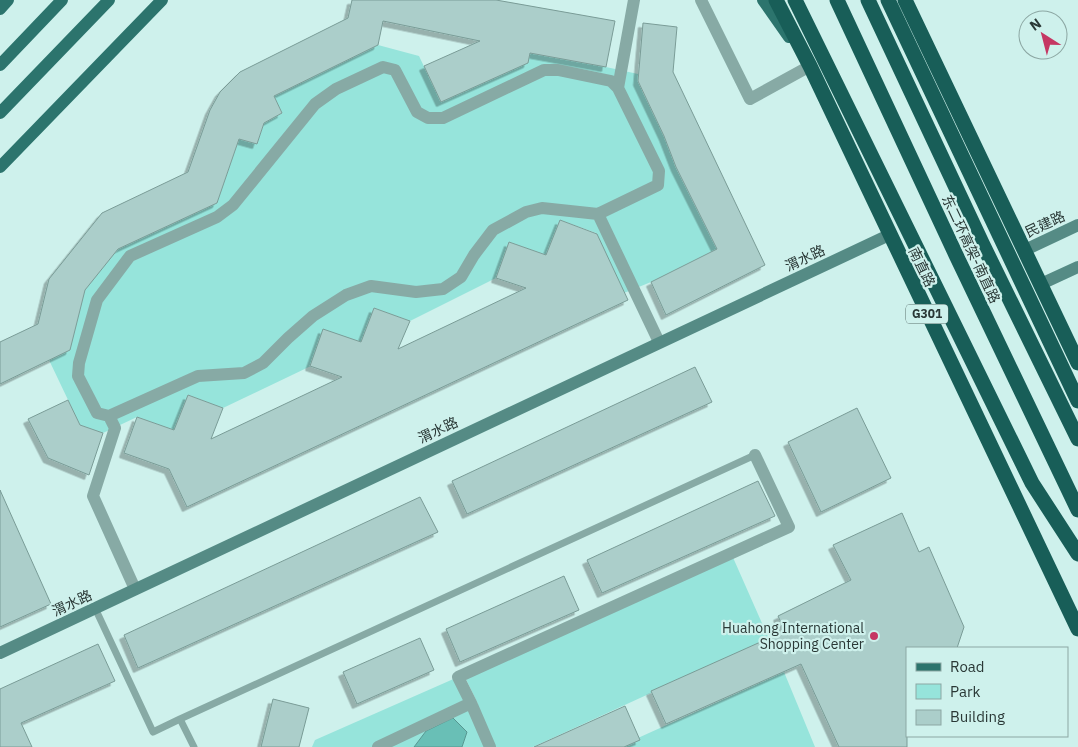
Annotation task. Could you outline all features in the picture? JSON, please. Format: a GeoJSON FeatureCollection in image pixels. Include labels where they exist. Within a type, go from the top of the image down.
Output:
{"type":"FeatureCollection","features":[{"type":"Feature","properties":{"kind":"highway","name":"南直路"},"geometry":{"type":"LineString","coordinates":[[776,0],[810,66],[1078,629]]}},
{"type":"Feature","properties":{"kind":"highway"},"geometry":{"type":"LineString","coordinates":[[795,0],[1032,483],[1078,554]]}},
{"type":"Feature","properties":{"kind":"highway","name":"东二环高架-南直路"},"geometry":{"type":"LineString","coordinates":[[838,0],[952,246],[1078,510]]}},
{"type":"Feature","properties":{"kind":"highway","name":"东二环高架-南直路"},"geometry":{"type":"LineString","coordinates":[[868,0],[982,243],[1078,438]]}},
{"type":"Feature","properties":{"kind":"highway"},"geometry":{"type":"LineString","coordinates":[[888,0],[1078,402]]}},
{"type":"Feature","properties":{"kind":"highway"},"geometry":{"type":"LineString","coordinates":[[905,0],[1078,363]]}},
{"type":"Feature","properties":{"kind":"main road"},"geometry":{"type":"LineString","coordinates":[[0,9],[8,0]]}},
{"type":"Feature","properties":{"kind":"main road"},"geometry":{"type":"LineString","coordinates":[[0,65],[62,0]]}},
{"type":"Feature","properties":{"kind":"main road"},"geometry":{"type":"LineString","coordinates":[[0,113],[110,0]]}},
{"type":"Feature","properties":{"kind":"main road"},"geometry":{"type":"LineString","coordinates":[[0,167],[162,0]]}},
{"type":"Feature","properties":{"kind":"main road"},"geometry":{"type":"LineString","coordinates":[[763,0],[810,66]]}},
{"type":"Feature","properties":{"kind":"street"},"geometry":{"type":"LineString","coordinates":[[618,88],[634,0]]}},
{"type":"Feature","properties":{"kind":"street"},"geometry":{"type":"LineString","coordinates":[[701,0],[750,99],[810,66]]}},
{"type":"Feature","properties":{"kind":"street"},"geometry":{"type":"LineString","coordinates":[[383,67],[395,70],[416,112],[428,118],[443,118],[544,70],[558,70],[610,81],[618,88],[659,171],[658,185],[598,214],[542,208],[526,212],[493,230],[474,255],[461,277],[443,289],[416,292],[371,286],[346,295],[313,316],[263,363],[244,373],[198,376],[110,416],[98,413],[78,376],[79,363],[97,300],[130,256],[217,217],[233,205],[315,104],[336,89],[383,67]]}},
{"type":"Feature","properties":{"kind":"street"},"geometry":{"type":"LineString","coordinates":[[598,214],[659,342]]}},
{"type":"Feature","properties":{"kind":"street","name":"民建路"},"geometry":{"type":"LineString","coordinates":[[1025,250],[1078,225]]}},
{"type":"Feature","properties":{"kind":"street","name":"渭水路"},"geometry":{"type":"LineString","coordinates":[[0,653],[889,235]]}},
{"type":"Feature","properties":{"kind":"street"},"geometry":{"type":"LineString","coordinates":[[1041,284],[1078,267]]}},
{"type":"Feature","properties":{"kind":"street"},"geometry":{"type":"LineString","coordinates":[[110,416],[115,428],[93,496],[135,589]]}},
{"type":"Feature","properties":{"kind":"street"},"geometry":{"type":"LineString","coordinates":[[490,747],[458,677],[789,527],[755,456]]}},
{"type":"Feature","properties":{"kind":"street"},"geometry":{"type":"LineString","coordinates":[[378,747],[470,704]]}},
{"type":"Feature","properties":{"kind":"lane"},"geometry":{"type":"LineString","coordinates":[[95,608],[153,732],[755,456]]}},
{"type":"Feature","properties":{"kind":"lane"},"geometry":{"type":"LineString","coordinates":[[180,719],[194,747]]}},
{"type":"Feature","properties":{"kind":"green space"},"geometry":{"type":"Polygon","coordinates":[[[378,45],[419,56],[441,102],[530,53],[638,74],[638,82],[664,136],[676,168],[717,249],[651,282],[624,293],[596,233],[560,220],[546,255],[509,242],[496,278],[410,321],[374,308],[361,342],[223,408],[188,395],[174,430],[137,417],[103,433],[80,425],[49,360],[70,350],[85,290],[118,249],[217,203],[239,139],[257,144],[264,123],[282,113],[274,96],[378,45]]]}},
{"type":"Feature","properties":{"kind":"green space"},"geometry":{"type":"Polygon","coordinates":[[[731,553],[769,639],[533,747],[462,747],[467,732],[453,718],[478,704],[464,675],[731,553]]]}},
{"type":"Feature","properties":{"kind":"green space"},"geometry":{"type":"Polygon","coordinates":[[[784,672],[815,747],[618,747],[784,672]]]}},
{"type":"Feature","properties":{"kind":"green space"},"geometry":{"type":"Polygon","coordinates":[[[458,677],[471,703],[426,731],[414,747],[312,747],[315,740],[458,677]]]}},
{"type":"Feature","properties":{"kind":"shaded area"},"geometry":{"type":"Polygon","coordinates":[[[453,718],[467,732],[462,747],[414,747],[426,731],[453,718]]]}},
{"type":"Feature","properties":{"kind":"building"},"geometry":{"type":"Polygon","coordinates":[[[352,0],[496,0],[615,21],[606,67],[530,53],[528,63],[441,102],[424,66],[480,41],[383,21],[378,45],[274,96],[282,113],[264,123],[257,144],[239,139],[217,203],[118,249],[85,290],[70,350],[0,384],[0,342],[38,324],[49,279],[102,213],[188,172],[210,110],[220,92],[240,72],[348,18],[352,0]]]}},
{"type":"Feature","properties":{"kind":"building"},"geometry":{"type":"Polygon","coordinates":[[[643,23],[677,27],[673,72],[765,265],[666,315],[651,282],[717,249],[676,167],[664,136],[638,81],[643,23]]]}},
{"type":"Feature","properties":{"kind":"building"},"geometry":{"type":"Polygon","coordinates":[[[560,220],[597,234],[628,300],[187,507],[169,469],[124,453],[137,417],[174,430],[188,395],[223,408],[211,439],[342,377],[310,366],[323,329],[361,342],[374,308],[410,321],[398,349],[526,288],[496,278],[509,242],[546,255],[560,220]]]}},
{"type":"Feature","properties":{"kind":"building"},"geometry":{"type":"Polygon","coordinates":[[[695,367],[712,402],[467,514],[452,481],[695,367]]]}},
{"type":"Feature","properties":{"kind":"building"},"geometry":{"type":"Polygon","coordinates":[[[68,400],[80,425],[103,433],[89,475],[48,458],[28,419],[68,400]]]}},
{"type":"Feature","properties":{"kind":"building"},"geometry":{"type":"Polygon","coordinates":[[[857,408],[891,478],[821,512],[788,442],[857,408]]]}},
{"type":"Feature","properties":{"kind":"building"},"geometry":{"type":"Polygon","coordinates":[[[758,481],[775,516],[602,593],[587,560],[758,481]]]}},
{"type":"Feature","properties":{"kind":"building"},"geometry":{"type":"Polygon","coordinates":[[[0,490],[51,604],[0,627],[0,490]]]}},
{"type":"Feature","properties":{"kind":"building"},"geometry":{"type":"Polygon","coordinates":[[[420,497],[438,532],[138,668],[124,635],[420,497]]]}},
{"type":"Feature","properties":{"kind":"building","name":"Huahong International Shopping Center"},"geometry":{"type":"Polygon","coordinates":[[[902,513],[919,552],[929,547],[964,627],[957,647],[906,647],[907,747],[839,747],[801,664],[666,724],[651,691],[785,631],[778,616],[851,580],[833,545],[902,513]]]}},
{"type":"Feature","properties":{"kind":"building"},"geometry":{"type":"Polygon","coordinates":[[[564,576],[579,610],[460,662],[446,629],[564,576]]]}},
{"type":"Feature","properties":{"kind":"building"},"geometry":{"type":"Polygon","coordinates":[[[420,638],[434,670],[357,704],[343,672],[420,638]]]}},
{"type":"Feature","properties":{"kind":"building"},"geometry":{"type":"Polygon","coordinates":[[[98,644],[115,681],[21,723],[32,747],[0,747],[0,689],[98,644]]]}},
{"type":"Feature","properties":{"kind":"building"},"geometry":{"type":"Polygon","coordinates":[[[273,699],[309,708],[299,747],[261,747],[273,699]]]}},
{"type":"Feature","properties":{"kind":"building"},"geometry":{"type":"Polygon","coordinates":[[[625,706],[640,740],[624,747],[534,747],[625,706]]]}},
{"type":"Feature","properties":{"kind":"place","name":"Huahong International Shopping Center"},"geometry":{"type":"Point","coordinates":[874,636]}}]}
